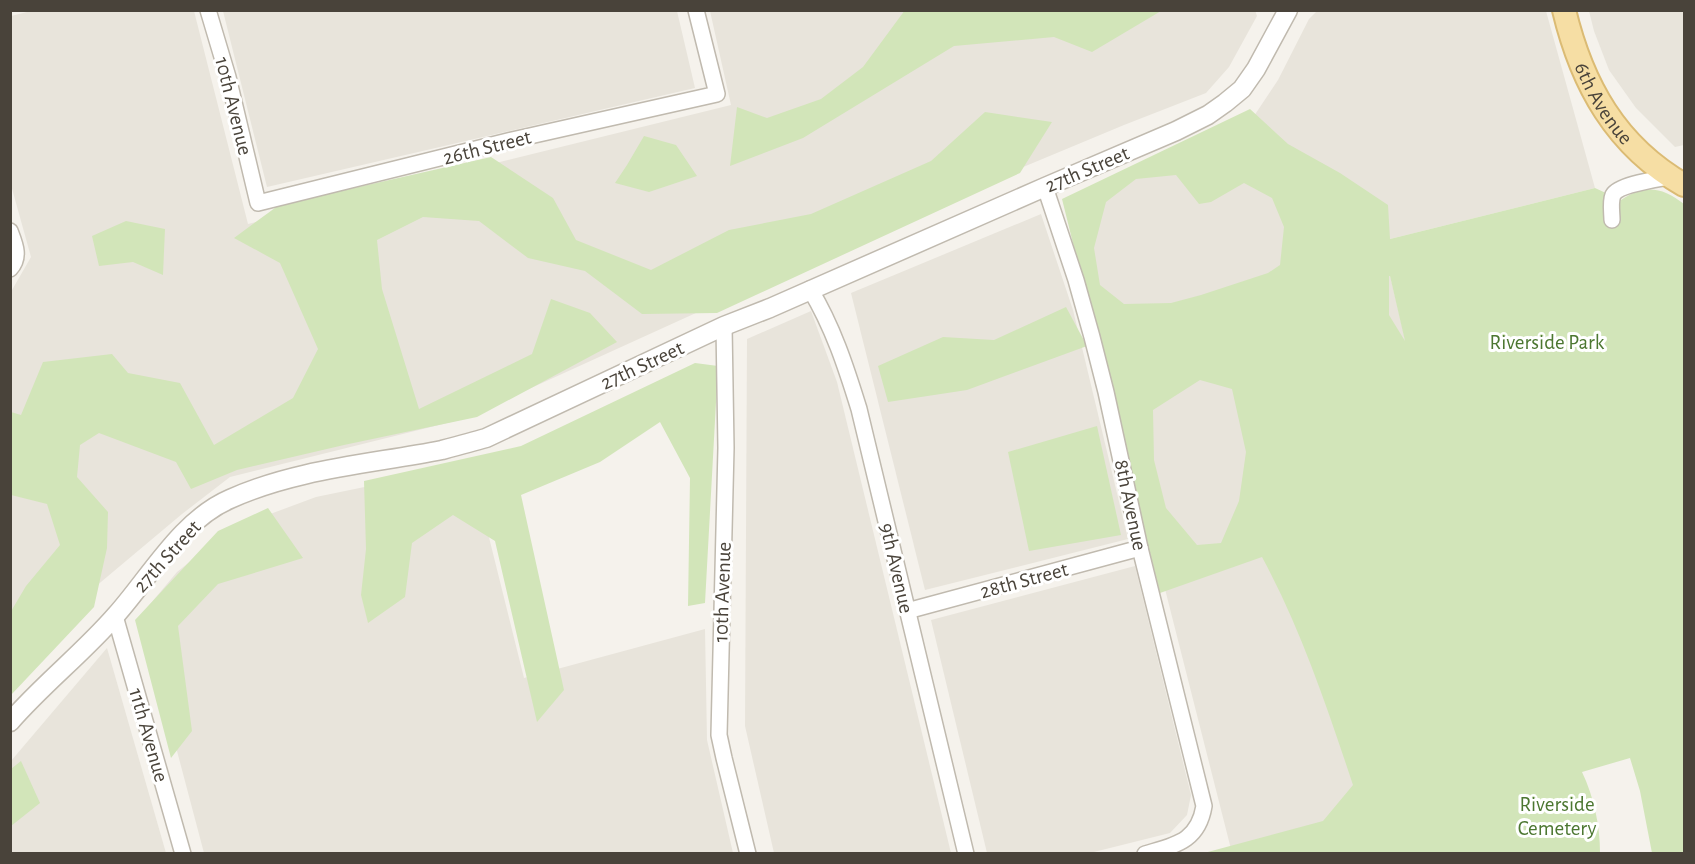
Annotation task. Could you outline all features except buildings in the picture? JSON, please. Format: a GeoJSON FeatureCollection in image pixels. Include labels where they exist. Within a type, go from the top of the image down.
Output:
{"type":"FeatureCollection","features":[{"type":"Feature","properties":{"kind":"main road","name":"6th Avenue"},"geometry":{"type":"LineString","coordinates":[[1564,10],[1578,58],[1588,83],[1604,110],[1644,156],[1680,178]]}},
{"type":"Feature","properties":{"kind":"street","name":"10th Avenue"},"geometry":{"type":"LineString","coordinates":[[208,10],[228,77],[258,203]]}},
{"type":"Feature","properties":{"kind":"street","name":"26th Street"},"geometry":{"type":"LineString","coordinates":[[258,203],[512,140],[717,94],[696,10]]}},
{"type":"Feature","properties":{"kind":"street","name":"27th Street"},"geometry":{"type":"LineString","coordinates":[[10,722],[115,616],[175,543],[205,513],[227,500],[259,486],[298,476],[444,449],[486,438],[724,326],[1176,131],[1208,115],[1242,89],[1256,69],[1287,11]]}},
{"type":"Feature","properties":{"kind":"street"},"geometry":{"type":"LineString","coordinates":[[1612,220],[1613,195],[1620,189],[1629,185],[1680,178]]}},
{"type":"Feature","properties":{"kind":"street","name":"8th Avenue"},"geometry":{"type":"LineString","coordinates":[[1045,187],[1092,337],[1140,548],[1204,806],[1199,825],[1184,841],[1145,854]]}},
{"type":"Feature","properties":{"kind":"street"},"geometry":{"type":"LineString","coordinates":[[10,231],[17,252],[12,268]]}},
{"type":"Feature","properties":{"kind":"street","name":"9th Avenue"},"geometry":{"type":"LineString","coordinates":[[810,289],[843,357],[859,409],[966,854]]}},
{"type":"Feature","properties":{"kind":"street","name":"10th Avenue"},"geometry":{"type":"LineString","coordinates":[[724,326],[726,448],[719,735],[748,854]]}},
{"type":"Feature","properties":{"kind":"street","name":"28th Street"},"geometry":{"type":"LineString","coordinates":[[907,611],[1140,548]]}},
{"type":"Feature","properties":{"kind":"street","name":"11th Avenue"},"geometry":{"type":"LineString","coordinates":[[115,616],[183,854]]}},
{"type":"Feature","properties":{"kind":"shaded area"},"geometry":{"type":"Polygon","coordinates":[[[1255,10],[1257,16],[1229,67],[1206,93],[951,197],[463,419],[230,477],[95,587],[11,680],[10,289],[12,290],[31,257],[11,185],[11,16],[31,11],[194,11],[248,224],[731,105],[710,11],[1255,10]]]}},
{"type":"Feature","properties":{"kind":"shaded area"},"geometry":{"type":"Polygon","coordinates":[[[223,11],[677,11],[695,88],[267,187],[223,11]]]}},
{"type":"Feature","properties":{"kind":"shaded area"},"geometry":{"type":"Polygon","coordinates":[[[1317,11],[1546,11],[1595,188],[1382,241],[1511,790],[1232,853],[1067,203],[1252,119],[1278,80],[1309,19],[1317,11]]]}},
{"type":"Feature","properties":{"kind":"shaded area"},"geometry":{"type":"Polygon","coordinates":[[[1589,11],[1684,11],[1684,145],[1675,147],[1636,108],[1609,70],[1589,11]]]}},
{"type":"Feature","properties":{"kind":"shaded area"},"geometry":{"type":"Polygon","coordinates":[[[1041,214],[1073,310],[1128,539],[925,590],[851,293],[1041,214]]]}},
{"type":"Feature","properties":{"kind":"shaded area"},"geometry":{"type":"Polygon","coordinates":[[[811,311],[837,382],[951,853],[774,853],[745,726],[747,339],[811,311]]]}},
{"type":"Feature","properties":{"kind":"shaded area"},"geometry":{"type":"Polygon","coordinates":[[[471,465],[524,678],[705,629],[707,740],[733,853],[204,853],[141,615],[177,572],[217,540],[246,523],[316,497],[471,465]]]}},
{"type":"Feature","properties":{"kind":"shaded area"},"geometry":{"type":"Polygon","coordinates":[[[1135,566],[1191,795],[1187,815],[1170,833],[1090,853],[987,853],[931,620],[1135,566]]]}},
{"type":"Feature","properties":{"kind":"shaded area"},"geometry":{"type":"Polygon","coordinates":[[[107,648],[166,853],[11,854],[11,761],[107,648]]]}},
{"type":"Feature","properties":{"kind":"green space"},"geometry":{"type":"Polygon","coordinates":[[[905,10],[1161,11],[1092,52],[1054,37],[954,46],[803,138],[730,166],[737,107],[767,118],[821,99],[863,67],[905,10]]]}},
{"type":"Feature","properties":{"kind":"green space"},"geometry":{"type":"Polygon","coordinates":[[[1250,109],[1288,144],[1340,173],[1388,205],[1390,239],[1595,188],[1621,200],[1638,191],[1661,191],[1684,204],[1684,853],[1652,853],[1640,791],[1630,758],[1582,772],[1596,812],[1600,853],[1204,853],[1323,821],[1353,785],[1301,640],[1262,557],[1160,593],[1062,199],[1250,109]],[[1176,175],[1136,179],[1106,202],[1094,248],[1100,285],[1124,304],[1171,303],[1268,273],[1280,265],[1284,227],[1272,198],[1244,183],[1211,202],[1199,204],[1176,175]],[[1389,276],[1389,315],[1405,341],[1390,276],[1389,276]],[[1200,380],[1153,410],[1154,460],[1166,508],[1197,545],[1221,543],[1239,501],[1246,452],[1232,389],[1200,380]]]}},
{"type":"Feature","properties":{"kind":"green space"},"geometry":{"type":"Polygon","coordinates":[[[985,112],[1052,122],[1020,173],[717,313],[642,314],[585,271],[528,258],[479,221],[423,217],[377,240],[382,289],[419,409],[532,354],[551,299],[590,313],[617,342],[477,417],[237,470],[191,489],[176,462],[99,433],[80,445],[77,477],[108,512],[107,548],[94,607],[11,695],[10,613],[26,586],[60,545],[47,504],[11,495],[11,412],[21,415],[43,362],[112,354],[128,373],[180,383],[214,445],[293,398],[318,349],[280,263],[234,238],[279,205],[491,157],[553,198],[576,240],[651,270],[729,230],[811,214],[931,161],[985,112]]]}},
{"type":"Feature","properties":{"kind":"green space"},"geometry":{"type":"Polygon","coordinates":[[[644,136],[676,145],[697,176],[649,192],[615,183],[644,136]]]}},
{"type":"Feature","properties":{"kind":"green space"},"geometry":{"type":"Polygon","coordinates":[[[126,221],[165,229],[163,275],[133,262],[99,266],[92,236],[126,221]]]}},
{"type":"Feature","properties":{"kind":"green space"},"geometry":{"type":"Polygon","coordinates":[[[1066,307],[1087,346],[967,390],[888,402],[878,366],[943,337],[994,340],[1066,307]]]}},
{"type":"Feature","properties":{"kind":"green space"},"geometry":{"type":"Polygon","coordinates":[[[695,363],[718,366],[705,603],[688,606],[690,478],[660,422],[600,462],[521,495],[564,690],[537,722],[495,541],[453,515],[412,543],[405,597],[368,623],[361,595],[366,549],[364,481],[521,446],[695,363]]]}},
{"type":"Feature","properties":{"kind":"green space"},"geometry":{"type":"Polygon","coordinates":[[[1097,426],[1121,535],[1029,551],[1008,452],[1097,426]]]}},
{"type":"Feature","properties":{"kind":"green space"},"geometry":{"type":"Polygon","coordinates":[[[268,508],[303,558],[218,584],[178,626],[192,731],[171,758],[135,620],[218,531],[268,508]]]}},
{"type":"Feature","properties":{"kind":"green space"},"geometry":{"type":"Polygon","coordinates":[[[21,761],[40,803],[11,826],[11,769],[21,761]]]}},
{"type":"Feature","properties":{"kind":"park label","name":"Riverside Park"},"geometry":{"type":"Point","coordinates":[1547,342]}},
{"type":"Feature","properties":{"kind":"park label","name":"Riverside Cemetery"},"geometry":{"type":"Point","coordinates":[1557,816]}}]}
